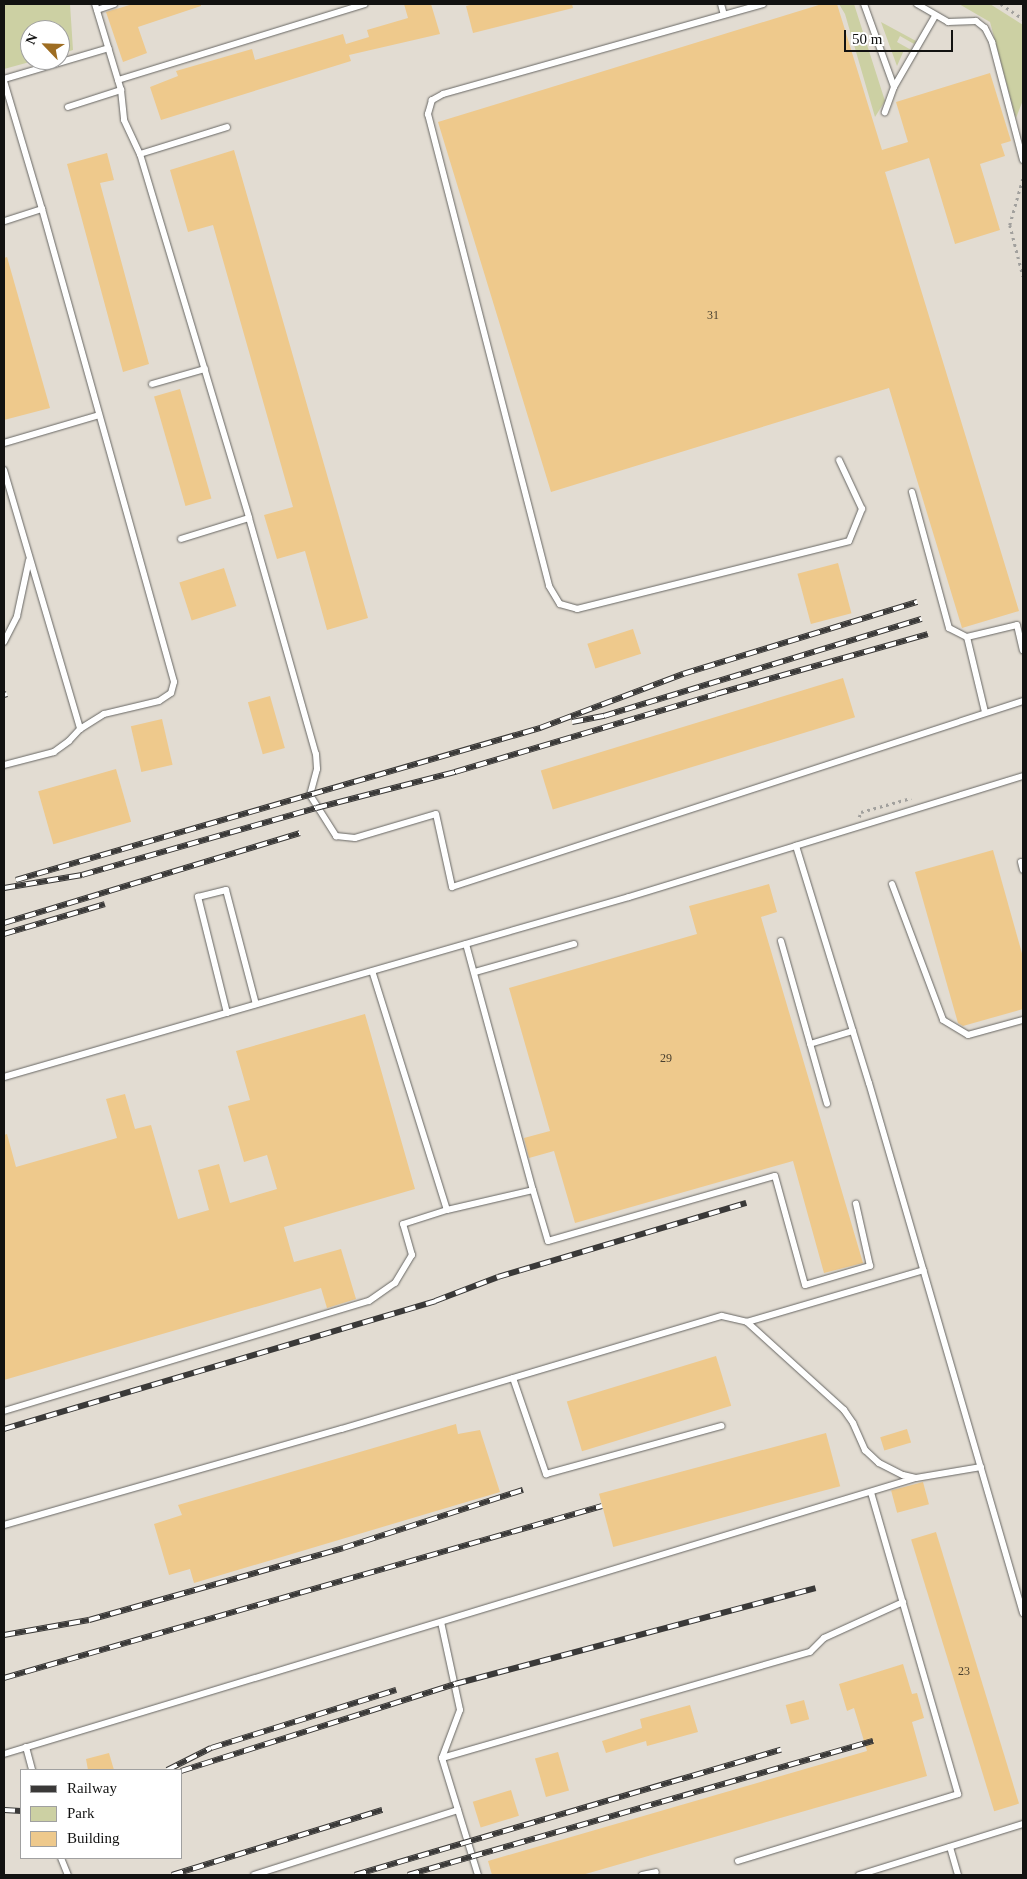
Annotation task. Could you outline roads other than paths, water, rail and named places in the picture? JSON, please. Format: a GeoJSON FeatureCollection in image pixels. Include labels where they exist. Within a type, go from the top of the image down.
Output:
{"type":"FeatureCollection","features":[{"type":"Feature","properties":{"kind":"lane"},"geometry":{"type":"LineString","coordinates":[[114,4],[96,7],[121,90],[124,120],[140,154],[249,518],[316,754],[317,769],[310,795],[316,808],[336,836],[356,838],[436,814],[452,887],[631,830],[1023,700]]}},
{"type":"Feature","properties":{"kind":"lane"},"geometry":{"type":"LineString","coordinates":[[118,80],[364,4]]}},
{"type":"Feature","properties":{"kind":"lane"},"geometry":{"type":"LineString","coordinates":[[721,4],[724,15]]}},
{"type":"Feature","properties":{"kind":"lane"},"geometry":{"type":"LineString","coordinates":[[763,4],[443,94],[432,100],[428,114],[549,586],[560,604],[578,609],[849,541],[862,509],[839,460]]}},
{"type":"Feature","properties":{"kind":"lane"},"geometry":{"type":"LineString","coordinates":[[864,4],[894,86]]}},
{"type":"Feature","properties":{"kind":"lane"},"geometry":{"type":"LineString","coordinates":[[917,4],[948,22],[976,21],[985,28],[992,42],[1023,160]]}},
{"type":"Feature","properties":{"kind":"lane"},"geometry":{"type":"LineString","coordinates":[[885,112],[894,86],[935,16]]}},
{"type":"Feature","properties":{"kind":"lane"},"geometry":{"type":"LineString","coordinates":[[4,765],[54,752],[69,741],[80,728],[104,714],[160,701],[171,693],[174,682],[42,209],[4,80],[108,48]]}},
{"type":"Feature","properties":{"kind":"lane"},"geometry":{"type":"LineString","coordinates":[[68,106],[121,90]]}},
{"type":"Feature","properties":{"kind":"lane"},"geometry":{"type":"LineString","coordinates":[[140,154],[227,128]]}},
{"type":"Feature","properties":{"kind":"lane"},"geometry":{"type":"LineString","coordinates":[[5,221],[42,209]]}},
{"type":"Feature","properties":{"kind":"lane"},"geometry":{"type":"LineString","coordinates":[[152,384],[205,369]]}},
{"type":"Feature","properties":{"kind":"lane"},"geometry":{"type":"LineString","coordinates":[[4,443],[99,415]]}},
{"type":"Feature","properties":{"kind":"lane"},"geometry":{"type":"LineString","coordinates":[[4,470],[80,728]]}},
{"type":"Feature","properties":{"kind":"lane"},"geometry":{"type":"LineString","coordinates":[[912,492],[949,628],[967,637],[1017,625],[1023,650]]}},
{"type":"Feature","properties":{"kind":"lane"},"geometry":{"type":"LineString","coordinates":[[181,538],[249,518]]}},
{"type":"Feature","properties":{"kind":"lane"},"geometry":{"type":"LineString","coordinates":[[4,642],[17,616],[29,557]]}},
{"type":"Feature","properties":{"kind":"lane"},"geometry":{"type":"LineString","coordinates":[[967,637],[985,712]]}},
{"type":"Feature","properties":{"kind":"lane"},"geometry":{"type":"LineString","coordinates":[[4,1077],[466,944],[1023,776]]}},
{"type":"Feature","properties":{"kind":"lane"},"geometry":{"type":"LineString","coordinates":[[796,846],[924,1270],[1023,1612]]}},
{"type":"Feature","properties":{"kind":"lane"},"geometry":{"type":"LineString","coordinates":[[1021,862],[1023,870]]}},
{"type":"Feature","properties":{"kind":"lane"},"geometry":{"type":"LineString","coordinates":[[892,884],[943,1020],[968,1035],[1023,1020]]}},
{"type":"Feature","properties":{"kind":"lane"},"geometry":{"type":"LineString","coordinates":[[227,1013],[198,897],[226,890],[256,1004]]}},
{"type":"Feature","properties":{"kind":"lane"},"geometry":{"type":"LineString","coordinates":[[781,941],[826,1104]]}},
{"type":"Feature","properties":{"kind":"lane"},"geometry":{"type":"LineString","coordinates":[[466,944],[548,1241],[775,1176],[805,1285],[870,1266],[856,1204]]}},
{"type":"Feature","properties":{"kind":"lane"},"geometry":{"type":"LineString","coordinates":[[475,972],[574,944]]}},
{"type":"Feature","properties":{"kind":"lane"},"geometry":{"type":"LineString","coordinates":[[372,971],[448,1210]]}},
{"type":"Feature","properties":{"kind":"lane"},"geometry":{"type":"LineString","coordinates":[[810,1044],[853,1031]]}},
{"type":"Feature","properties":{"kind":"lane"},"geometry":{"type":"LineString","coordinates":[[4,1411],[368,1301],[395,1283],[412,1255],[403,1224],[448,1210],[533,1190]]}},
{"type":"Feature","properties":{"kind":"lane"},"geometry":{"type":"LineString","coordinates":[[747,1322],[924,1270]]}},
{"type":"Feature","properties":{"kind":"lane"},"geometry":{"type":"LineString","coordinates":[[4,1525],[722,1316],[747,1322],[844,1410],[853,1423],[866,1450],[879,1463],[903,1476],[916,1478]]}},
{"type":"Feature","properties":{"kind":"lane"},"geometry":{"type":"LineString","coordinates":[[512,1378],[546,1474],[722,1426]]}},
{"type":"Feature","properties":{"kind":"lane"},"geometry":{"type":"LineString","coordinates":[[4,1754],[916,1478],[981,1467]]}},
{"type":"Feature","properties":{"kind":"lane"},"geometry":{"type":"LineString","coordinates":[[738,1861],[958,1794],[871,1492]]}},
{"type":"Feature","properties":{"kind":"lane"},"geometry":{"type":"LineString","coordinates":[[442,1758],[810,1652],[824,1638],[903,1602]]}},
{"type":"Feature","properties":{"kind":"lane"},"geometry":{"type":"LineString","coordinates":[[441,1622],[460,1710],[442,1758],[478,1875]]}},
{"type":"Feature","properties":{"kind":"lane"},"geometry":{"type":"LineString","coordinates":[[26,1748],[32,1769]]}},
{"type":"Feature","properties":{"kind":"lane"},"geometry":{"type":"LineString","coordinates":[[254,1875],[458,1810]]}},
{"type":"Feature","properties":{"kind":"lane"},"geometry":{"type":"LineString","coordinates":[[859,1875],[1023,1824]]}},
{"type":"Feature","properties":{"kind":"lane"},"geometry":{"type":"LineString","coordinates":[[950,1847],[958,1875]]}},
{"type":"Feature","properties":{"kind":"lane"},"geometry":{"type":"LineString","coordinates":[[61,1859],[68,1875]]}},
{"type":"Feature","properties":{"kind":"lane"},"geometry":{"type":"LineString","coordinates":[[642,1875],[656,1872]]}},
{"type":"Feature","properties":{"kind":"railway"},"geometry":{"type":"LineString","coordinates":[[16,880],[540,728],[683,674],[917,602]]}},
{"type":"Feature","properties":{"kind":"railway"},"geometry":{"type":"LineString","coordinates":[[572,722],[604,716],[921,619]]}},
{"type":"Feature","properties":{"kind":"railway"},"geometry":{"type":"LineString","coordinates":[[4,888],[82,875],[316,808],[455,772],[716,694],[928,634]]}},
{"type":"Feature","properties":{"kind":"railway"},"geometry":{"type":"LineString","coordinates":[[4,923],[300,833]]}},
{"type":"Feature","properties":{"kind":"railway"},"geometry":{"type":"LineString","coordinates":[[4,934],[105,904]]}},
{"type":"Feature","properties":{"kind":"railway"},"geometry":{"type":"LineString","coordinates":[[4,1429],[435,1301],[498,1277],[746,1203]]}},
{"type":"Feature","properties":{"kind":"railway"},"geometry":{"type":"LineString","coordinates":[[4,1635],[89,1620],[343,1548],[523,1490]]}},
{"type":"Feature","properties":{"kind":"railway"},"geometry":{"type":"LineString","coordinates":[[4,1678],[602,1506]]}},
{"type":"Feature","properties":{"kind":"railway"},"geometry":{"type":"LineString","coordinates":[[182,1771],[455,1684],[815,1588]]}},
{"type":"Feature","properties":{"kind":"railway"},"geometry":{"type":"LineString","coordinates":[[169,1769],[211,1748],[396,1690]]}},
{"type":"Feature","properties":{"kind":"railway"},"geometry":{"type":"LineString","coordinates":[[408,1875],[873,1741]]}},
{"type":"Feature","properties":{"kind":"railway"},"geometry":{"type":"LineString","coordinates":[[355,1875],[781,1750]]}},
{"type":"Feature","properties":{"kind":"railway"},"geometry":{"type":"LineString","coordinates":[[4,1810],[20,1811]]}},
{"type":"Feature","properties":{"kind":"railway"},"geometry":{"type":"LineString","coordinates":[[172,1875],[382,1810]]}}]}
